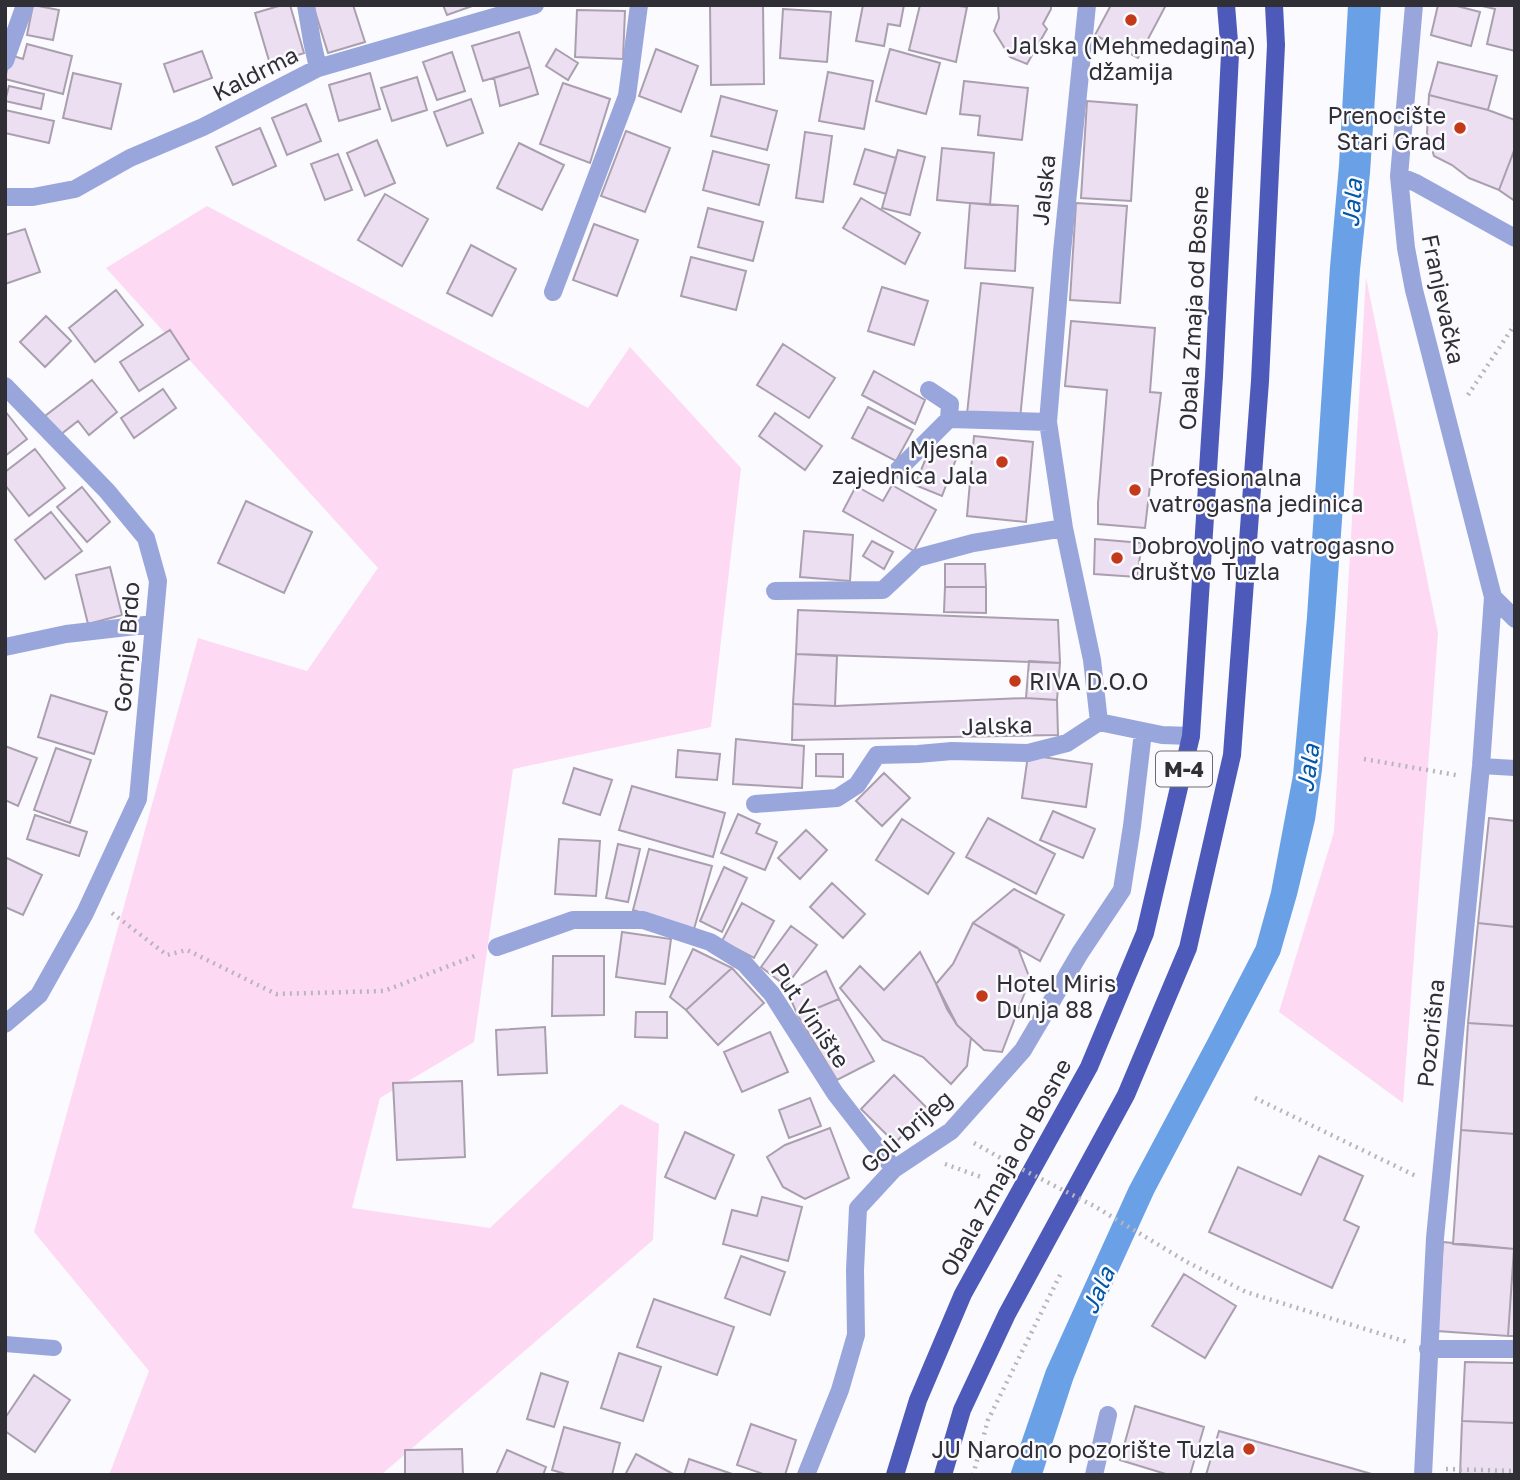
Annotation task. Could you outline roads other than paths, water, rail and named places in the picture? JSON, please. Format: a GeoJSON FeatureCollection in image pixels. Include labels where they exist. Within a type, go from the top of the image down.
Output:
{"type":"FeatureCollection","features":[{"type":"Feature","properties":{"kind":"main road","name":"Obala Zmaja od Bosne"},"geometry":{"type":"LineString","coordinates":[[895,1475],[918,1400],[963,1294],[1088,1067],[1145,933],[1191,736],[1214,376],[1230,54],[1226,5]]}},
{"type":"Feature","properties":{"kind":"main road","name":"M-4"},"geometry":{"type":"LineString","coordinates":[[943,1475],[962,1410],[1007,1314],[1126,1095],[1188,948],[1232,755],[1260,381],[1276,45],[1274,5]]}},
{"type":"Feature","properties":{"kind":"street"},"geometry":{"type":"LineString","coordinates":[[5,61],[25,5]]}},
{"type":"Feature","properties":{"kind":"street"},"geometry":{"type":"LineString","coordinates":[[306,5],[318,68]]}},
{"type":"Feature","properties":{"kind":"street","name":"Kaldrma"},"geometry":{"type":"LineString","coordinates":[[5,197],[33,197],[75,190],[130,158],[203,127],[318,68],[535,5]]}},
{"type":"Feature","properties":{"kind":"street"},"geometry":{"type":"LineString","coordinates":[[553,292],[627,96],[639,5]]}},
{"type":"Feature","properties":{"kind":"street","name":"Jalska"},"geometry":{"type":"LineString","coordinates":[[754,804],[837,798],[857,785],[877,755],[952,751],[1028,752],[1067,743],[1099,722],[1092,660],[1063,528],[1048,422],[1087,5]]}},
{"type":"Feature","properties":{"kind":"street","name":"Franjevačka"},"geometry":{"type":"LineString","coordinates":[[1414,5],[1399,176],[1406,248],[1414,290],[1493,597]]}},
{"type":"Feature","properties":{"kind":"street"},"geometry":{"type":"LineString","coordinates":[[1399,176],[1515,238]]}},
{"type":"Feature","properties":{"kind":"street","name":"Gornje Brdo"},"geometry":{"type":"LineString","coordinates":[[5,386],[107,491],[146,538],[158,582],[138,799],[85,913],[39,995],[5,1024]]}},
{"type":"Feature","properties":{"kind":"street"},"geometry":{"type":"LineString","coordinates":[[898,470],[949,419],[950,404],[929,390]]}},
{"type":"Feature","properties":{"kind":"street"},"geometry":{"type":"LineString","coordinates":[[949,419],[1048,422]]}},
{"type":"Feature","properties":{"kind":"street"},"geometry":{"type":"LineString","coordinates":[[775,590],[883,590],[916,558],[973,543],[1063,528]]}},
{"type":"Feature","properties":{"kind":"street"},"geometry":{"type":"LineString","coordinates":[[1493,597],[1515,619]]}},
{"type":"Feature","properties":{"kind":"street","name":"Pozorišna"},"geometry":{"type":"LineString","coordinates":[[1428,1472],[1428,1349],[1435,1238],[1474,771],[1493,597]]}},
{"type":"Feature","properties":{"kind":"street"},"geometry":{"type":"LineString","coordinates":[[5,647],[66,634],[154,624]]}},
{"type":"Feature","properties":{"kind":"street"},"geometry":{"type":"LineString","coordinates":[[1099,722],[1162,736],[1191,736]]}},
{"type":"Feature","properties":{"kind":"street","name":"Goli brijeg"},"geometry":{"type":"LineString","coordinates":[[806,1475],[840,1390],[856,1335],[858,1208],[894,1169],[951,1131],[1023,1050],[1080,953],[1122,890],[1143,732]]}},
{"type":"Feature","properties":{"kind":"street","name":"Put Vinište"},"geometry":{"type":"LineString","coordinates":[[497,947],[573,920],[643,919],[710,942],[744,962],[772,994],[835,1093],[894,1169]]}},
{"type":"Feature","properties":{"kind":"street"},"geometry":{"type":"LineString","coordinates":[[1428,1349],[1515,1349]]}},
{"type":"Feature","properties":{"kind":"street"},"geometry":{"type":"LineString","coordinates":[[1094,1475],[1108,1415]]}},
{"type":"Feature","properties":{"kind":"lane"},"geometry":{"type":"LineString","coordinates":[[1474,771],[1515,768]]}},
{"type":"Feature","properties":{"kind":"lane"},"geometry":{"type":"LineString","coordinates":[[5,1345],[54,1348]]}},
{"type":"Feature","properties":{"kind":"water","name":"Jala"},"geometry":{"type":"Polygon","coordinates":[[[1348,5],[1381,5],[1335,617],[1315,820],[1280,954],[1154,1193],[1102,1307],[1073,1380],[1042,1475],[1010,1475],[1046,1370],[1129,1187],[1256,946],[1271,892],[1293,775],[1307,617],[1348,5]]]}},
{"type":"Feature","properties":{"kind":"place","name":"Jalska (Mehmedagina) džamija"},"geometry":{"type":"Point","coordinates":[1131,20]}},
{"type":"Feature","properties":{"kind":"place","name":"Prenocište Stari Grad"},"geometry":{"type":"Point","coordinates":[1460,128]}},
{"type":"Feature","properties":{"kind":"place","name":"Mjesna zajednica Jala"},"geometry":{"type":"Point","coordinates":[1002,462]}},
{"type":"Feature","properties":{"kind":"place","name":"Profesionalna vatrogasna jedinica"},"geometry":{"type":"Point","coordinates":[1135,490]}},
{"type":"Feature","properties":{"kind":"place","name":"Dobrovoljno vatrogasno društvo Tuzla"},"geometry":{"type":"Point","coordinates":[1117,558]}},
{"type":"Feature","properties":{"kind":"place","name":"RIVA D.O.O"},"geometry":{"type":"Point","coordinates":[1015,681]}},
{"type":"Feature","properties":{"kind":"place","name":"Hotel Miris Dunja 88"},"geometry":{"type":"Point","coordinates":[982,996]}},
{"type":"Feature","properties":{"kind":"place","name":"JU Narodno pozorište Tuzla"},"geometry":{"type":"Point","coordinates":[1249,1449]}}]}
